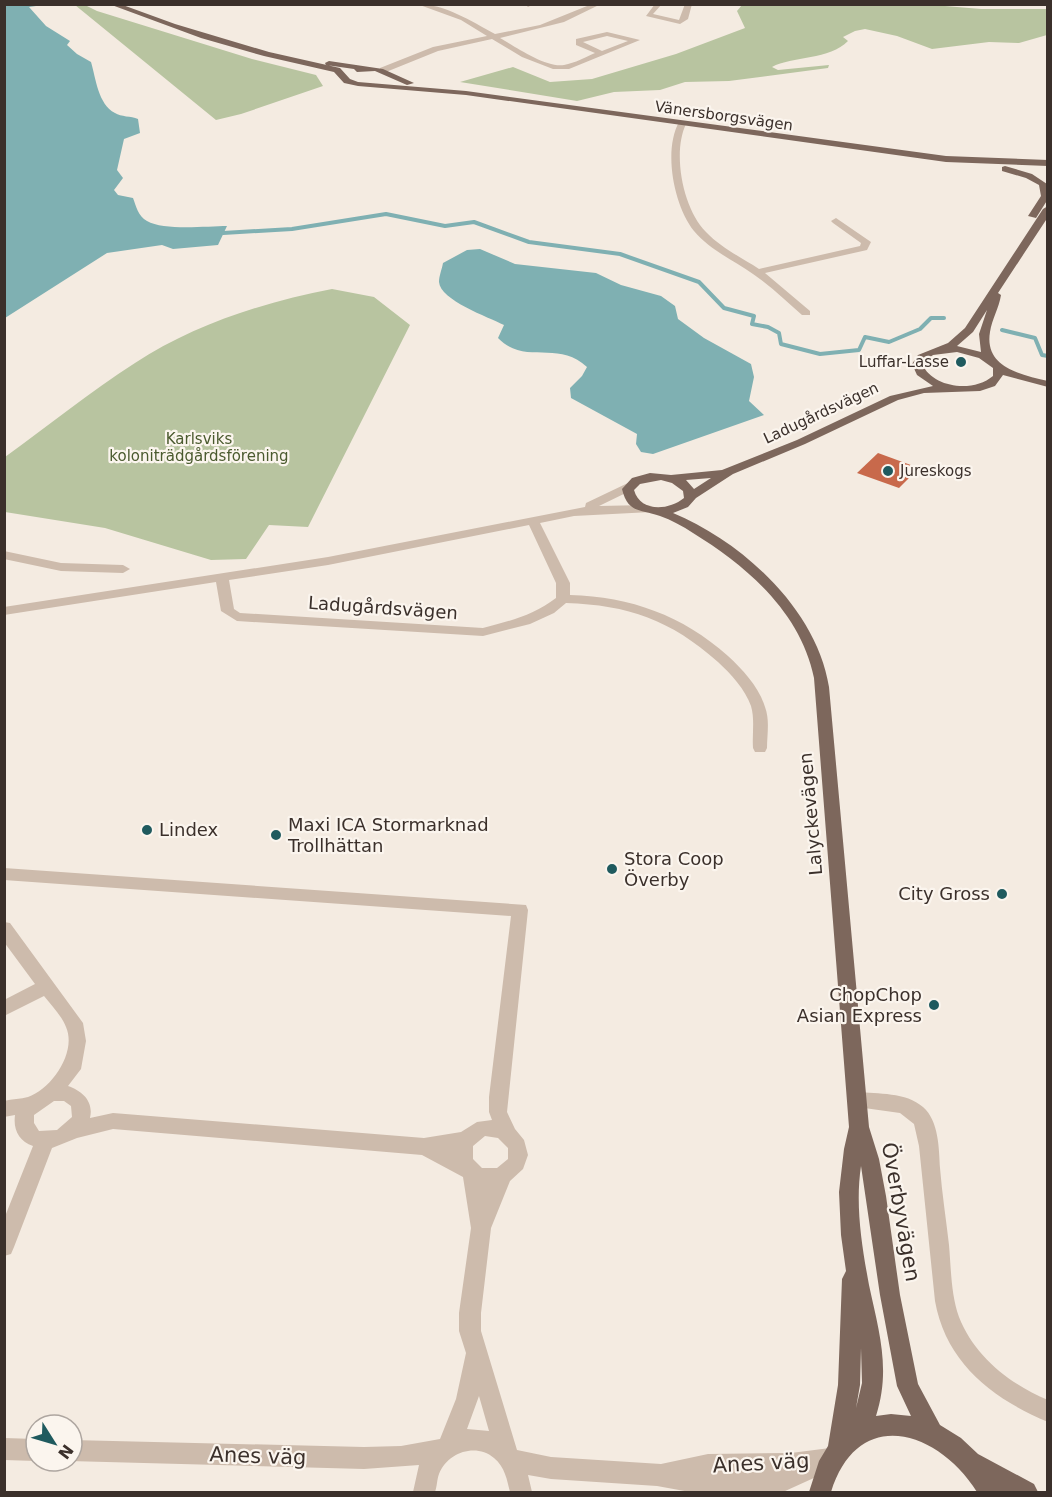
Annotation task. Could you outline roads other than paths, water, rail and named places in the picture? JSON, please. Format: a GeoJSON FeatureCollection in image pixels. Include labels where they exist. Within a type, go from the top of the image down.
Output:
{"type":"FeatureCollection","features":[{"type":"Feature","properties":{"kind":"main road","name":"Vänersborgsvägen"},"geometry":{"type":"LineString","coordinates":[[112,4],[204,36],[267,54],[337,70],[347,81],[355,84],[466,93],[682,124],[1047,171]]}},
{"type":"Feature","properties":{"kind":"main road","name":"Vänersborgsvägen"},"geometry":{"type":"LineString","coordinates":[[204,36],[317,61],[383,70],[405,81],[466,93]]}},
{"type":"Feature","properties":{"kind":"main road","name":"Vänersborgsvägen"},"geometry":{"type":"LineString","coordinates":[[345,77],[349,72],[367,68]]}},
{"type":"Feature","properties":{"kind":"main road"},"geometry":{"type":"LineString","coordinates":[[375,84],[387,81],[392,76]]}},
{"type":"Feature","properties":{"kind":"main road"},"geometry":{"type":"LineString","coordinates":[[946,159],[1014,171],[1041,182],[1046,196],[1029,224],[1029,235]]}},
{"type":"Feature","properties":{"kind":"main road","name":"Vänersborgsvägen"},"geometry":{"type":"LineString","coordinates":[[980,162],[1030,171],[1047,171]]}},
{"type":"Feature","properties":{"kind":"main road"},"geometry":{"type":"LineString","coordinates":[[1046,214],[1029,235],[996,292],[961,338],[940,350],[926,354],[917,364],[918,370],[930,381],[953,388],[1047,384]]}},
{"type":"Feature","properties":{"kind":"main road"},"geometry":{"type":"LineString","coordinates":[[987,386],[997,380],[999,374],[982,345],[982,336],[994,307],[996,292]]}},
{"type":"Feature","properties":{"kind":"main road"},"geometry":{"type":"LineString","coordinates":[[940,350],[970,352],[1019,377],[1047,384]]}},
{"type":"Feature","properties":{"kind":"main road","name":"Ladugårdsvägen"},"geometry":{"type":"LineString","coordinates":[[894,398],[906,387],[918,370]]}},
{"type":"Feature","properties":{"kind":"main road","name":"Ladugårdsvägen"},"geometry":{"type":"LineString","coordinates":[[653,510],[676,509],[729,471],[801,442],[894,398],[924,390],[953,388]]}},
{"type":"Feature","properties":{"kind":"main road","name":"Ladugårdsvägen"},"geometry":{"type":"LineString","coordinates":[[630,486],[645,478],[672,478],[729,471]]}},
{"type":"Feature","properties":{"kind":"main road"},"geometry":{"type":"LineString","coordinates":[[672,478],[687,487],[690,498]]}},
{"type":"Feature","properties":{"kind":"main road"},"geometry":{"type":"LineString","coordinates":[[630,486],[628,493],[630,499],[653,510]]}},
{"type":"Feature","properties":{"kind":"main road","name":"Lalyckevägen"},"geometry":{"type":"LineString","coordinates":[[690,498],[696,515],[713,539]]}},
{"type":"Feature","properties":{"kind":"main road","name":"Lalyckevägen"},"geometry":{"type":"LineString","coordinates":[[653,510],[683,520],[713,539],[777,595],[790,609],[808,638],[820,670],[859,1127]]}},
{"type":"Feature","properties":{"kind":"main road","name":"Överbyvägen"},"geometry":{"type":"LineString","coordinates":[[859,1127],[850,1155],[848,1204],[854,1261],[870,1339],[873,1381],[860,1432]]}},
{"type":"Feature","properties":{"kind":"main road","name":"Överbyvägen"},"geometry":{"type":"LineString","coordinates":[[859,1127],[869,1159],[890,1295],[908,1386],[932,1434]]}},
{"type":"Feature","properties":{"kind":"main road","name":"Överbyvägen"},"geometry":{"type":"LineString","coordinates":[[820,1492],[835,1453],[849,1385],[849,1323],[854,1261]]}},
{"type":"Feature","properties":{"kind":"main road"},"geometry":{"type":"LineString","coordinates":[[835,1453],[860,1432],[887,1425],[902,1425],[932,1434],[952,1446],[970,1462],[1026,1492]]}},
{"type":"Feature","properties":{"kind":"main road"},"geometry":{"type":"LineString","coordinates":[[970,1462],[990,1492]]}},
{"type":"Feature","properties":{"kind":"street"},"geometry":{"type":"LineString","coordinates":[[420,4],[464,19],[525,56],[553,67],[566,67],[619,46],[636,39],[607,34],[579,41],[601,53]]}},
{"type":"Feature","properties":{"kind":"street"},"geometry":{"type":"LineString","coordinates":[[383,70],[427,51],[556,23],[598,4]]}},
{"type":"Feature","properties":{"kind":"street"},"geometry":{"type":"LineString","coordinates":[[659,4],[648,15],[680,22],[684,20],[689,4]]}},
{"type":"Feature","properties":{"kind":"street"},"geometry":{"type":"LineString","coordinates":[[682,124],[674,138],[672,156],[691,220],[708,240],[757,272],[806,313]]}},
{"type":"Feature","properties":{"kind":"street"},"geometry":{"type":"LineString","coordinates":[[757,272],[864,248],[866,242],[836,221]]}},
{"type":"Feature","properties":{"kind":"street","name":"Ladugårdsvägen"},"geometry":{"type":"LineString","coordinates":[[573,513],[605,500],[630,486]]}},
{"type":"Feature","properties":{"kind":"street","name":"Ladugårdsvägen"},"geometry":{"type":"LineString","coordinates":[[4,611],[328,561],[573,513],[612,509],[653,510]]}},
{"type":"Feature","properties":{"kind":"street"},"geometry":{"type":"LineString","coordinates":[[533,521],[563,584],[563,599],[610,601],[630,605],[667,619],[708,645],[749,688],[759,709],[760,748]]}},
{"type":"Feature","properties":{"kind":"street"},"geometry":{"type":"LineString","coordinates":[[4,555],[61,567],[123,569]]}},
{"type":"Feature","properties":{"kind":"street","name":"Ladugårdsvägen"},"geometry":{"type":"LineString","coordinates":[[222,578],[228,611],[237,617],[483,632],[525,621],[549,610],[563,599]]}},
{"type":"Feature","properties":{"kind":"street"},"geometry":{"type":"LineString","coordinates":[[4,874],[520,910],[498,1097],[498,1112],[506,1131]]}},
{"type":"Feature","properties":{"kind":"street"},"geometry":{"type":"LineString","coordinates":[[4,928],[68,1014],[78,1032],[78,1044],[73,1061],[51,1093],[32,1104],[4,1112]]}},
{"type":"Feature","properties":{"kind":"street"},"geometry":{"type":"LineString","coordinates":[[4,1009],[47,986]]}},
{"type":"Feature","properties":{"kind":"street"},"geometry":{"type":"LineString","coordinates":[[4,1112],[25,1127],[35,1138],[45,1140],[62,1137],[71,1131],[81,1119],[76,1100],[73,1061]]}},
{"type":"Feature","properties":{"kind":"street"},"geometry":{"type":"LineString","coordinates":[[51,1093],[76,1100],[113,1121]]}},
{"type":"Feature","properties":{"kind":"street"},"geometry":{"type":"LineString","coordinates":[[481,1228],[469,1170],[461,1155],[472,1134],[489,1117],[498,1097]]}},
{"type":"Feature","properties":{"kind":"street"},"geometry":{"type":"LineString","coordinates":[[857,1100],[900,1106],[912,1110],[922,1119],[928,1145],[944,1289],[950,1320],[974,1362],[992,1381],[1024,1402],[1047,1411]]}},
{"type":"Feature","properties":{"kind":"street"},"geometry":{"type":"LineString","coordinates":[[25,1127],[26,1113],[32,1104]]}},
{"type":"Feature","properties":{"kind":"street"},"geometry":{"type":"LineString","coordinates":[[71,1131],[113,1121],[424,1147],[493,1127],[506,1131],[515,1139],[519,1154],[515,1165],[502,1175],[484,1178],[424,1147]]}},
{"type":"Feature","properties":{"kind":"street"},"geometry":{"type":"LineString","coordinates":[[4,1247],[45,1140]]}},
{"type":"Feature","properties":{"kind":"street"},"geometry":{"type":"LineString","coordinates":[[502,1175],[481,1228],[470,1313],[470,1331],[510,1457],[519,1476],[520,1492]]}},
{"type":"Feature","properties":{"kind":"street"},"geometry":{"type":"LineString","coordinates":[[424,1492],[426,1475],[433,1461],[446,1447],[467,1399],[476,1354]]}},
{"type":"Feature","properties":{"kind":"street","name":"Anes väg"},"geometry":{"type":"LineString","coordinates":[[84,1451],[401,1457],[446,1447],[461,1440],[486,1440],[510,1457],[550,1468],[657,1475],[706,1484],[769,1485],[804,1473],[835,1453]]}},
{"type":"Feature","properties":{"kind":"street"},"geometry":{"type":"LineString","coordinates":[[4,1449],[24,1450]]}},
{"type":"Feature","properties":{"kind":"water"},"geometry":{"type":"Polygon","coordinates":[[[5,4],[43,5],[29,7],[46,26],[70,41],[67,45],[77,54],[91,62],[98,90],[109,109],[117,114],[138,119],[140,133],[124,139],[117,170],[123,178],[114,190],[118,195],[133,198],[141,216],[154,224],[175,227],[227,226],[218,245],[173,249],[162,245],[107,253],[5,318],[5,4]]]}},
{"type":"Feature","properties":{"kind":"water"},"geometry":{"type":"Polygon","coordinates":[[[480,249],[515,264],[596,273],[621,285],[661,296],[675,306],[678,319],[704,338],[751,364],[754,377],[749,401],[764,415],[653,454],[641,452],[636,444],[637,434],[571,398],[570,388],[587,367],[565,355],[530,352],[508,346],[498,338],[504,325],[456,301],[441,289],[439,280],[443,263],[467,250],[480,249]]]}},
{"type":"Feature","properties":{"kind":"waterway"},"geometry":{"type":"LineString","coordinates":[[223,233],[292,229],[386,214],[445,226],[474,222],[529,242],[620,254],[699,282],[724,308],[754,316],[752,324],[768,327],[779,333],[781,344],[820,354],[859,350],[865,337],[889,342],[920,329],[931,318],[944,318]]}},
{"type":"Feature","properties":{"kind":"waterway"},"geometry":{"type":"LineString","coordinates":[[1002,330],[1035,338],[1042,355],[1048,356]]}},
{"type":"Feature","properties":{"kind":"place","name":"Luffar-Lasse"},"geometry":{"type":"Point","coordinates":[961,362]}},
{"type":"Feature","properties":{"kind":"place","name":"Jureskogs"},"geometry":{"type":"Point","coordinates":[888,471]}},
{"type":"Feature","properties":{"kind":"place","name":"Lindex"},"geometry":{"type":"Point","coordinates":[147,830]}},
{"type":"Feature","properties":{"kind":"place","name":"Maxi ICA Stormarknad Trollhättan"},"geometry":{"type":"Point","coordinates":[276,835]}},
{"type":"Feature","properties":{"kind":"place","name":"Stora Coop Överby"},"geometry":{"type":"Point","coordinates":[612,869]}},
{"type":"Feature","properties":{"kind":"place","name":"City Gross"},"geometry":{"type":"Point","coordinates":[1002,894]}},
{"type":"Feature","properties":{"kind":"place","name":"ChopChop Asian Express"},"geometry":{"type":"Point","coordinates":[934,1005]}},
{"type":"Feature","properties":{"kind":"park label","name":"Karlsviks koloniträdgårdsförening"},"geometry":{"type":"Point","coordinates":[199,448]}}]}
